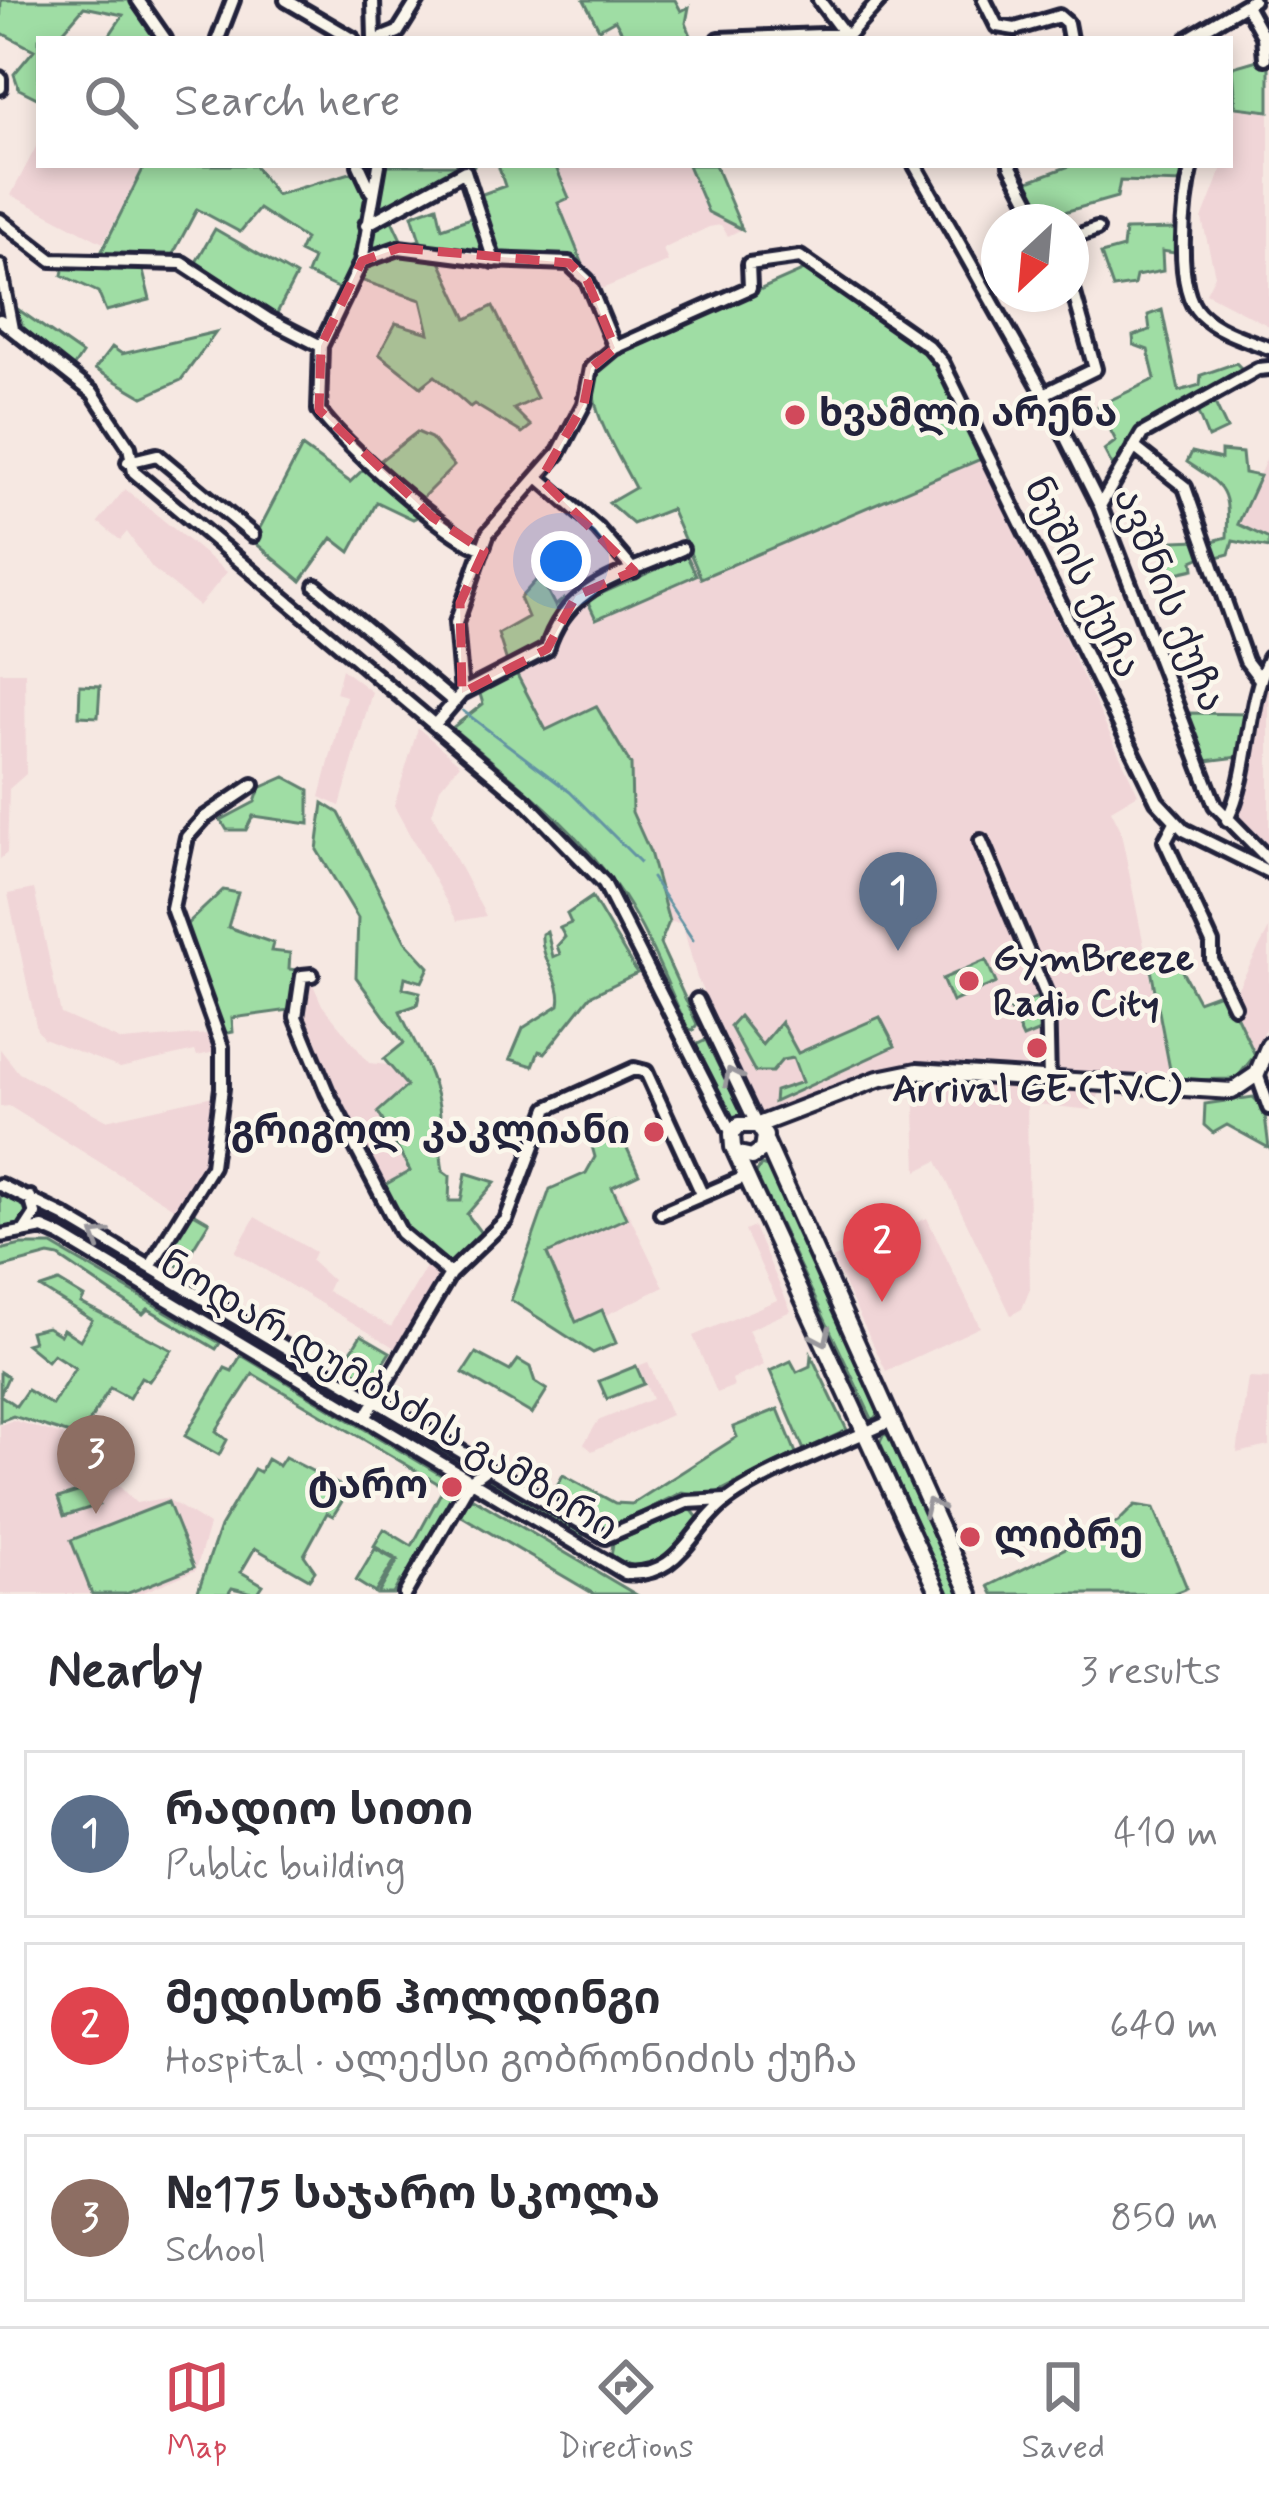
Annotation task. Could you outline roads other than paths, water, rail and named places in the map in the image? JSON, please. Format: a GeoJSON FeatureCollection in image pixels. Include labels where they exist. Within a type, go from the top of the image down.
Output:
{"type":"FeatureCollection","features":[{"type":"Feature","properties":{"kind":"main road"},"geometry":{"type":"LineString","coordinates":[[939,1594],[732,1134],[739,1125],[797,1114],[903,1073],[1218,1093],[1243,1087],[1257,1074],[1269,1045]]}},
{"type":"Feature","properties":{"kind":"main road"},"geometry":{"type":"LineString","coordinates":[[739,1154],[752,1157],[797,1114]]}},
{"type":"Feature","properties":{"kind":"main road"},"geometry":{"type":"LineString","coordinates":[[757,1125],[970,1594]]}},
{"type":"Feature","properties":{"kind":"main road"},"geometry":{"type":"LineString","coordinates":[[747,1176],[763,1162],[778,1168]]}},
{"type":"Feature","properties":{"kind":"main road"},"geometry":{"type":"LineString","coordinates":[[798,1285],[812,1286],[826,1274]]}},
{"type":"Feature","properties":{"kind":"street"},"geometry":{"type":"LineString","coordinates":[[138,0],[163,36]]}},
{"type":"Feature","properties":{"kind":"street"},"geometry":{"type":"LineString","coordinates":[[219,36],[233,0]]}},
{"type":"Feature","properties":{"kind":"street"},"geometry":{"type":"LineString","coordinates":[[286,0],[348,36]]}},
{"type":"Feature","properties":{"kind":"street"},"geometry":{"type":"LineString","coordinates":[[373,0],[377,36]]}},
{"type":"Feature","properties":{"kind":"street"},"geometry":{"type":"LineString","coordinates":[[400,36],[418,0]]}},
{"type":"Feature","properties":{"kind":"street"},"geometry":{"type":"LineString","coordinates":[[819,0],[845,36]]}},
{"type":"Feature","properties":{"kind":"street"},"geometry":{"type":"LineString","coordinates":[[847,36],[880,0]]}},
{"type":"Feature","properties":{"kind":"street"},"geometry":{"type":"LineString","coordinates":[[984,0],[991,21],[1007,30],[1059,16],[1067,23],[1069,36]]}},
{"type":"Feature","properties":{"kind":"street"},"geometry":{"type":"LineString","coordinates":[[1198,36],[1250,3],[1263,36],[1265,58]]}},
{"type":"Feature","properties":{"kind":"street"},"geometry":{"type":"LineString","coordinates":[[0,78],[0,88]]}},
{"type":"Feature","properties":{"kind":"street"},"geometry":{"type":"LineString","coordinates":[[360,168],[372,194]]}},
{"type":"Feature","properties":{"kind":"street"},"geometry":{"type":"LineString","coordinates":[[378,168],[362,261],[321,346],[321,415],[432,517],[461,540],[482,548]]}},
{"type":"Feature","properties":{"kind":"street","name":"ავშნის ქუჩა"},"geometry":{"type":"LineString","coordinates":[[917,168],[1044,394],[1100,506],[1215,805],[1269,860]]}},
{"type":"Feature","properties":{"kind":"street"},"geometry":{"type":"LineString","coordinates":[[1012,168],[1031,204]]}},
{"type":"Feature","properties":{"kind":"street"},"geometry":{"type":"LineString","coordinates":[[1191,168],[1181,211],[1190,298],[1210,322],[1269,348]]}},
{"type":"Feature","properties":{"kind":"street"},"geometry":{"type":"LineString","coordinates":[[367,225],[465,171],[494,261]]}},
{"type":"Feature","properties":{"kind":"street"},"geometry":{"type":"LineString","coordinates":[[0,220],[52,260],[182,263],[268,319],[321,346]]}},
{"type":"Feature","properties":{"kind":"street"},"geometry":{"type":"LineString","coordinates":[[1089,232],[1096,229]]}},
{"type":"Feature","properties":{"kind":"street"},"geometry":{"type":"LineString","coordinates":[[362,261],[399,248],[494,261],[568,263],[580,270],[615,348],[591,368],[584,404],[539,478],[494,524],[482,548],[456,623],[458,698]]}},
{"type":"Feature","properties":{"kind":"street","name":"ნუშის ქუჩა"},"geometry":{"type":"LineString","coordinates":[[615,348],[750,288],[749,264],[791,257],[808,261],[928,346],[942,362],[1157,801],[1175,822],[1269,872]]}},
{"type":"Feature","properties":{"kind":"street"},"geometry":{"type":"LineString","coordinates":[[0,266],[12,329]]}},
{"type":"Feature","properties":{"kind":"street"},"geometry":{"type":"LineString","coordinates":[[1044,394],[1095,369],[1079,312]]}},
{"type":"Feature","properties":{"kind":"street"},"geometry":{"type":"LineString","coordinates":[[0,320],[93,393],[129,447],[128,462]]}},
{"type":"Feature","properties":{"kind":"street"},"geometry":{"type":"LineString","coordinates":[[1100,506],[1142,434],[1258,369],[1269,368]]}},
{"type":"Feature","properties":{"kind":"street"},"geometry":{"type":"LineString","coordinates":[[1134,447],[1185,487],[1246,661],[1259,678]]}},
{"type":"Feature","properties":{"kind":"street"},"geometry":{"type":"LineString","coordinates":[[128,462],[157,455],[254,535]]}},
{"type":"Feature","properties":{"kind":"street"},"geometry":{"type":"LineString","coordinates":[[128,462],[525,801],[604,883],[732,1134]]}},
{"type":"Feature","properties":{"kind":"street"},"geometry":{"type":"LineString","coordinates":[[539,478],[598,529],[634,571]]}},
{"type":"Feature","properties":{"kind":"street"},"geometry":{"type":"LineString","coordinates":[[436,724],[458,698],[547,649],[558,619],[576,596],[682,549]]}},
{"type":"Feature","properties":{"kind":"street"},"geometry":{"type":"LineString","coordinates":[[316,586],[458,698]]}},
{"type":"Feature","properties":{"kind":"street"},"geometry":{"type":"LineString","coordinates":[[1227,820],[1237,797],[1259,678],[1269,658]]}},
{"type":"Feature","properties":{"kind":"street"},"geometry":{"type":"LineString","coordinates":[[150,1267],[212,1166],[222,1088],[222,1047],[172,908],[187,837],[253,785]]}},
{"type":"Feature","properties":{"kind":"street"},"geometry":{"type":"LineString","coordinates":[[1175,822],[1165,841],[1212,943],[1212,960],[1234,1006]]}},
{"type":"Feature","properties":{"kind":"street"},"geometry":{"type":"LineString","coordinates":[[981,841],[1047,997],[1049,1081]]}},
{"type":"Feature","properties":{"kind":"street"},"geometry":{"type":"LineString","coordinates":[[312,975],[302,976],[295,1007],[307,1051],[401,1233],[450,1274]]}},
{"type":"Feature","properties":{"kind":"street"},"geometry":{"type":"LineString","coordinates":[[697,1000],[757,1125]]}},
{"type":"Feature","properties":{"kind":"street"},"geometry":{"type":"LineString","coordinates":[[685,1040],[709,1029]]}},
{"type":"Feature","properties":{"kind":"street"},"geometry":{"type":"LineString","coordinates":[[365,1418],[450,1274],[506,1220],[548,1108],[634,1069],[646,1072],[702,1194]]}},
{"type":"Feature","properties":{"kind":"street"},"geometry":{"type":"LineString","coordinates":[[1257,1074],[1269,1108]]}},
{"type":"Feature","properties":{"kind":"street"},"geometry":{"type":"LineString","coordinates":[[661,1213],[747,1176]]}},
{"type":"Feature","properties":{"kind":"street","name":"ნოდარ დუმბაძის გამზირი"},"geometry":{"type":"LineString","coordinates":[[0,1185],[31,1197],[488,1468],[612,1536],[687,1502],[726,1500],[893,1420]]}},
{"type":"Feature","properties":{"kind":"street"},"geometry":{"type":"LineString","coordinates":[[24,1231],[35,1214],[31,1197]]}},
{"type":"Feature","properties":{"kind":"street"},"geometry":{"type":"LineString","coordinates":[[55,1233],[52,1226],[64,1216]]}},
{"type":"Feature","properties":{"kind":"street","name":"ნოდარ დუმბაძის გამზირი"},"geometry":{"type":"LineString","coordinates":[[0,1236],[24,1231],[55,1233],[608,1565],[640,1575],[685,1552],[726,1500]]}},
{"type":"Feature","properties":{"kind":"street"},"geometry":{"type":"LineString","coordinates":[[123,1273],[133,1264],[132,1256]]}},
{"type":"Feature","properties":{"kind":"street"},"geometry":{"type":"LineString","coordinates":[[233,1339],[243,1322]]}},
{"type":"Feature","properties":{"kind":"street"},"geometry":{"type":"LineString","coordinates":[[405,1594],[470,1481],[488,1468]]}},
{"type":"Feature","properties":{"kind":"street"},"geometry":{"type":"LineString","coordinates":[[687,1502],[701,1513],[698,1531]]}},
{"type":"Feature","properties":{"kind":"street"},"geometry":{"type":"LineString","coordinates":[[572,1544],[587,1539],[588,1526]]}},
{"type":"Feature","properties":{"kind":"street"},"geometry":{"type":"LineString","coordinates":[[608,1565],[605,1550],[612,1536]]}},
{"type":"Feature","properties":{"kind":"street"},"geometry":{"type":"LineString","coordinates":[[640,1575],[640,1594]]}},
{"type":"Feature","properties":{"kind":"waterway"},"geometry":{"type":"LineString","coordinates":[[463,711],[570,792],[640,862]]}},
{"type":"Feature","properties":{"kind":"waterway"},"geometry":{"type":"LineString","coordinates":[[652,878],[693,940]]}},
{"type":"Feature","properties":{"kind":"place","name":"ხვამლი არენა"},"geometry":{"type":"Point","coordinates":[795,415]}},
{"type":"Feature","properties":{"kind":"place","name":"რადიო სითი"},"geometry":{"type":"Point","coordinates":[898,951]}},
{"type":"Feature","properties":{"kind":"place","name":"GymBreeze Radio City"},"geometry":{"type":"Point","coordinates":[969,981]}},
{"type":"Feature","properties":{"kind":"place","name":"Arrival GE (TVC)"},"geometry":{"type":"Point","coordinates":[1037,1048]}},
{"type":"Feature","properties":{"kind":"place","name":"გრიგოლ კაკლიანი"},"geometry":{"type":"Point","coordinates":[654,1132]}},
{"type":"Feature","properties":{"kind":"place","name":"მედისონ ჰოლდინგი"},"geometry":{"type":"Point","coordinates":[882,1302]}},
{"type":"Feature","properties":{"kind":"place","name":"ტარო"},"geometry":{"type":"Point","coordinates":[452,1487]}},
{"type":"Feature","properties":{"kind":"place","name":"№175 საჯარო სკოლა"},"geometry":{"type":"Point","coordinates":[96,1514]}},
{"type":"Feature","properties":{"kind":"place","name":"ლიბრე"},"geometry":{"type":"Point","coordinates":[970,1537]}}]}
